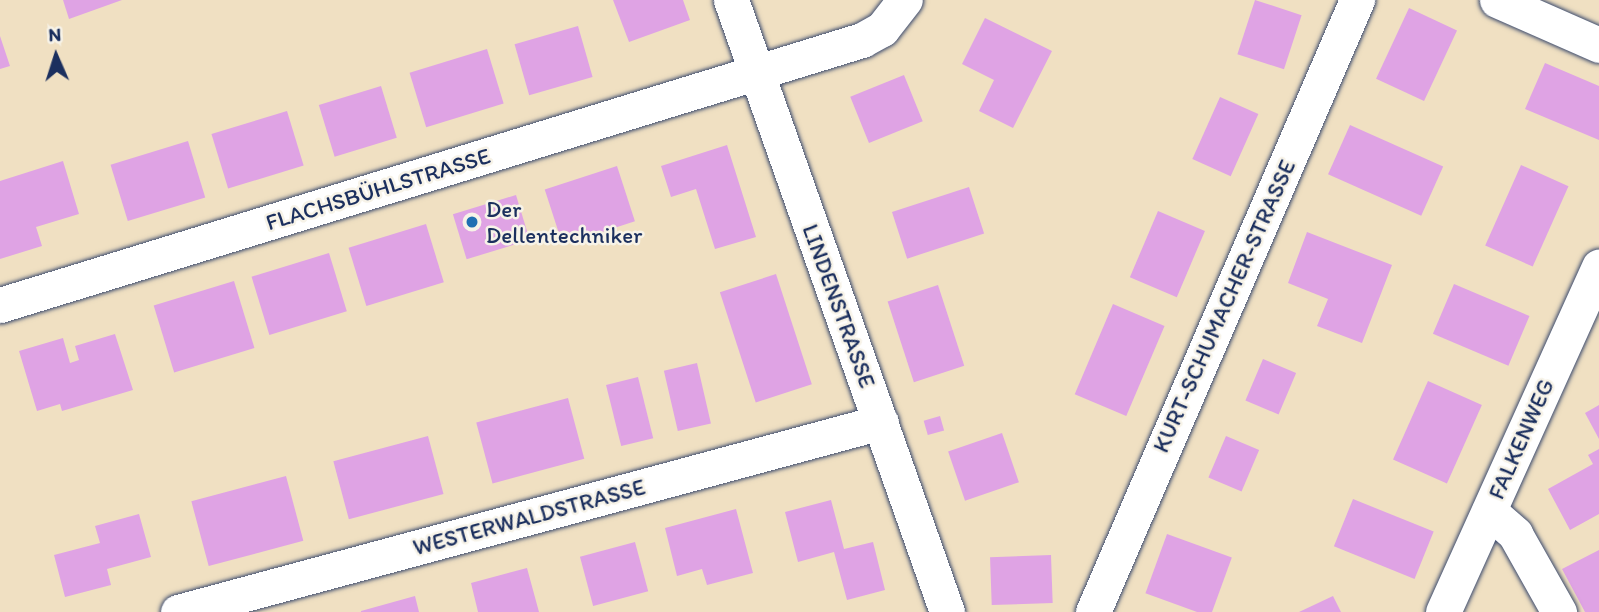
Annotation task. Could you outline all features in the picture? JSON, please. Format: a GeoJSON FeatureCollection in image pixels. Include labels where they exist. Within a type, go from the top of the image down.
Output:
{"type":"FeatureCollection","features":[{"type":"Feature","properties":{"kind":"street","name":"LINDENSTRASSE"},"geometry":{"type":"LineString","coordinates":[[731,0],[947,612]]}},
{"type":"Feature","properties":{"kind":"street","name":"FLACHSBÜHLSTRASSE"},"geometry":{"type":"LineString","coordinates":[[0,305],[862,40],[882,29],[905,0]]}},
{"type":"Feature","properties":{"kind":"street","name":"KURT-SCHUMACHER-STRASSE"},"geometry":{"type":"LineString","coordinates":[[1093,612],[1357,0]]}},
{"type":"Feature","properties":{"kind":"street"},"geometry":{"type":"LineString","coordinates":[[1497,0],[1599,46]]}},
{"type":"Feature","properties":{"kind":"street","name":"FALKENWEG"},"geometry":{"type":"LineString","coordinates":[[1443,612],[1489,511],[1589,315],[1599,267]]}},
{"type":"Feature","properties":{"kind":"street","name":"WESTERWALDSTRASSE"},"geometry":{"type":"LineString","coordinates":[[178,612],[881,422]]}},
{"type":"Feature","properties":{"kind":"street"},"geometry":{"type":"LineString","coordinates":[[1489,511],[1527,551],[1559,612]]}},
{"type":"Feature","properties":{"kind":"building"},"geometry":{"type":"Polygon","coordinates":[[[63,0],[122,0],[69,19],[63,0]]]}},
{"type":"Feature","properties":{"kind":"building"},"geometry":{"type":"Polygon","coordinates":[[[613,0],[683,0],[690,20],[629,42],[613,0]]]}},
{"type":"Feature","properties":{"kind":"building"},"geometry":{"type":"Polygon","coordinates":[[[1255,0],[1302,15],[1284,69],[1237,54],[1255,0]]]}},
{"type":"Feature","properties":{"kind":"building"},"geometry":{"type":"Polygon","coordinates":[[[1409,8],[1457,30],[1424,101],[1376,79],[1409,8]]]}},
{"type":"Feature","properties":{"kind":"building"},"geometry":{"type":"Polygon","coordinates":[[[985,18],[1052,51],[1013,128],[979,111],[994,80],[962,64],[985,18]]]}},
{"type":"Feature","properties":{"kind":"building"},"geometry":{"type":"Polygon","coordinates":[[[578,26],[593,77],[529,95],[515,44],[578,26]]]}},
{"type":"Feature","properties":{"kind":"building"},"geometry":{"type":"Polygon","coordinates":[[[0,36],[10,66],[0,69],[0,36]]]}},
{"type":"Feature","properties":{"kind":"building"},"geometry":{"type":"Polygon","coordinates":[[[487,49],[504,104],[426,127],[410,73],[487,49]]]}},
{"type":"Feature","properties":{"kind":"building"},"geometry":{"type":"Polygon","coordinates":[[[1545,63],[1599,86],[1599,140],[1525,109],[1545,63]]]}},
{"type":"Feature","properties":{"kind":"building"},"geometry":{"type":"Polygon","coordinates":[[[904,75],[923,121],[869,143],[850,97],[904,75]]]}},
{"type":"Feature","properties":{"kind":"building"},"geometry":{"type":"Polygon","coordinates":[[[381,86],[397,138],[335,157],[319,105],[381,86]]]}},
{"type":"Feature","properties":{"kind":"building"},"geometry":{"type":"Polygon","coordinates":[[[1220,97],[1258,114],[1231,176],[1192,159],[1220,97]]]}},
{"type":"Feature","properties":{"kind":"building"},"geometry":{"type":"Polygon","coordinates":[[[287,111],[304,166],[228,189],[211,134],[287,111]]]}},
{"type":"Feature","properties":{"kind":"building"},"geometry":{"type":"Polygon","coordinates":[[[1350,125],[1443,166],[1421,216],[1328,174],[1350,125]]]}},
{"type":"Feature","properties":{"kind":"building"},"geometry":{"type":"Polygon","coordinates":[[[188,141],[205,197],[128,221],[111,165],[188,141]]]}},
{"type":"Feature","properties":{"kind":"building"},"geometry":{"type":"Polygon","coordinates":[[[727,145],[756,237],[715,249],[696,189],[671,197],[661,166],[727,145]]]}},
{"type":"Feature","properties":{"kind":"building"},"geometry":{"type":"Polygon","coordinates":[[[63,161],[79,214],[36,227],[42,246],[0,259],[0,181],[63,161]]]}},
{"type":"Feature","properties":{"kind":"building"},"geometry":{"type":"Polygon","coordinates":[[[1521,165],[1569,186],[1533,267],[1485,245],[1521,165]]]}},
{"type":"Feature","properties":{"kind":"building"},"geometry":{"type":"Polygon","coordinates":[[[617,166],[635,221],[563,245],[545,189],[617,166]]]}},
{"type":"Feature","properties":{"kind":"building"},"geometry":{"type":"Polygon","coordinates":[[[969,187],[984,234],[907,259],[892,212],[969,187]]]}},
{"type":"Feature","properties":{"kind":"building"},"geometry":{"type":"Polygon","coordinates":[[[516,195],[530,240],[467,259],[453,214],[516,195]]]}},
{"type":"Feature","properties":{"kind":"building"},"geometry":{"type":"Polygon","coordinates":[[[1158,211],[1205,231],[1177,297],[1130,277],[1158,211]]]}},
{"type":"Feature","properties":{"kind":"building"},"geometry":{"type":"Polygon","coordinates":[[[426,224],[444,282],[366,306],[349,248],[426,224]]]}},
{"type":"Feature","properties":{"kind":"building"},"geometry":{"type":"Polygon","coordinates":[[[1307,232],[1392,265],[1362,343],[1317,326],[1328,299],[1288,283],[1307,232]]]}},
{"type":"Feature","properties":{"kind":"building"},"geometry":{"type":"Polygon","coordinates":[[[329,253],[347,311],[269,335],[252,277],[329,253]]]}},
{"type":"Feature","properties":{"kind":"building"},"geometry":{"type":"Polygon","coordinates":[[[776,274],[812,384],[756,403],[720,292],[776,274]]]}},
{"type":"Feature","properties":{"kind":"building"},"geometry":{"type":"Polygon","coordinates":[[[234,281],[254,348],[174,373],[154,306],[234,281]]]}},
{"type":"Feature","properties":{"kind":"building"},"geometry":{"type":"Polygon","coordinates":[[[1454,284],[1529,316],[1508,366],[1433,334],[1454,284]]]}},
{"type":"Feature","properties":{"kind":"building"},"geometry":{"type":"Polygon","coordinates":[[[938,285],[964,366],[914,382],[888,301],[938,285]]]}},
{"type":"Feature","properties":{"kind":"building"},"geometry":{"type":"Polygon","coordinates":[[[1113,304],[1165,326],[1126,416],[1075,394],[1113,304]]]}},
{"type":"Feature","properties":{"kind":"building"},"geometry":{"type":"Polygon","coordinates":[[[115,334],[133,390],[62,411],[60,404],[37,411],[19,351],[63,338],[70,363],[79,360],[75,346],[115,334]]]}},
{"type":"Feature","properties":{"kind":"building"},"geometry":{"type":"Polygon","coordinates":[[[1263,359],[1296,373],[1279,414],[1245,400],[1263,359]]]}},
{"type":"Feature","properties":{"kind":"building"},"geometry":{"type":"Polygon","coordinates":[[[697,363],[711,423],[678,431],[664,371],[697,363]]]}},
{"type":"Feature","properties":{"kind":"building"},"geometry":{"type":"Polygon","coordinates":[[[638,377],[653,438],[621,446],[606,385],[638,377]]]}},
{"type":"Feature","properties":{"kind":"building"},"geometry":{"type":"Polygon","coordinates":[[[1428,381],[1482,405],[1447,484],[1393,460],[1428,381]]]}},
{"type":"Feature","properties":{"kind":"building"},"geometry":{"type":"Polygon","coordinates":[[[568,398],[584,459],[493,483],[476,423],[568,398]]]}},
{"type":"Feature","properties":{"kind":"building"},"geometry":{"type":"Polygon","coordinates":[[[1599,405],[1599,439],[1585,413],[1599,405]]]}},
{"type":"Feature","properties":{"kind":"building"},"geometry":{"type":"Polygon","coordinates":[[[940,416],[944,430],[928,435],[924,421],[940,416]]]}},
{"type":"Feature","properties":{"kind":"building"},"geometry":{"type":"Polygon","coordinates":[[[1002,433],[1019,482],[965,501],[948,452],[1002,433]]]}},
{"type":"Feature","properties":{"kind":"building"},"geometry":{"type":"Polygon","coordinates":[[[428,436],[444,494],[349,519],[333,461],[428,436]]]}},
{"type":"Feature","properties":{"kind":"building"},"geometry":{"type":"Polygon","coordinates":[[[1226,436],[1259,450],[1242,491],[1208,477],[1226,436]]]}},
{"type":"Feature","properties":{"kind":"building"},"geometry":{"type":"Polygon","coordinates":[[[1599,449],[1599,514],[1570,530],[1548,489],[1593,464],[1588,455],[1599,449]]]}},
{"type":"Feature","properties":{"kind":"building"},"geometry":{"type":"Polygon","coordinates":[[[286,476],[303,541],[209,566],[191,501],[286,476]]]}},
{"type":"Feature","properties":{"kind":"building"},"geometry":{"type":"Polygon","coordinates":[[[1353,499],[1434,532],[1415,579],[1334,546],[1353,499]]]}},
{"type":"Feature","properties":{"kind":"building"},"geometry":{"type":"Polygon","coordinates":[[[831,500],[844,549],[873,542],[885,590],[847,600],[834,552],[798,562],[785,512],[831,500]]]}},
{"type":"Feature","properties":{"kind":"building"},"geometry":{"type":"Polygon","coordinates":[[[736,509],[753,573],[707,585],[702,569],[677,576],[665,528],[736,509]]]}},
{"type":"Feature","properties":{"kind":"building"},"geometry":{"type":"Polygon","coordinates":[[[139,514],[151,557],[107,569],[111,585],[65,597],[54,555],[100,543],[95,526],[139,514]]]}},
{"type":"Feature","properties":{"kind":"building"},"geometry":{"type":"Polygon","coordinates":[[[1167,534],[1232,558],[1212,612],[1197,612],[1145,593],[1167,534]]]}},
{"type":"Feature","properties":{"kind":"building"},"geometry":{"type":"Polygon","coordinates":[[[635,542],[648,591],[593,606],[580,557],[635,542]]]}},
{"type":"Feature","properties":{"kind":"building"},"geometry":{"type":"Polygon","coordinates":[[[1599,550],[1599,612],[1585,612],[1562,569],[1599,550]]]}},
{"type":"Feature","properties":{"kind":"building"},"geometry":{"type":"Polygon","coordinates":[[[1051,555],[1053,603],[992,605],[990,557],[1051,555]]]}},
{"type":"Feature","properties":{"kind":"building"},"geometry":{"type":"Polygon","coordinates":[[[527,568],[539,612],[478,612],[471,583],[527,568]]]}},
{"type":"Feature","properties":{"kind":"building"},"geometry":{"type":"Polygon","coordinates":[[[415,596],[419,612],[361,612],[361,611],[415,596]]]}},
{"type":"Feature","properties":{"kind":"building"},"geometry":{"type":"Polygon","coordinates":[[[1333,596],[1341,612],[1299,612],[1333,596]]]}},
{"type":"Feature","properties":{"kind":"place","name":"Der Dellentechniker"},"geometry":{"type":"Point","coordinates":[472,222]}}]}
